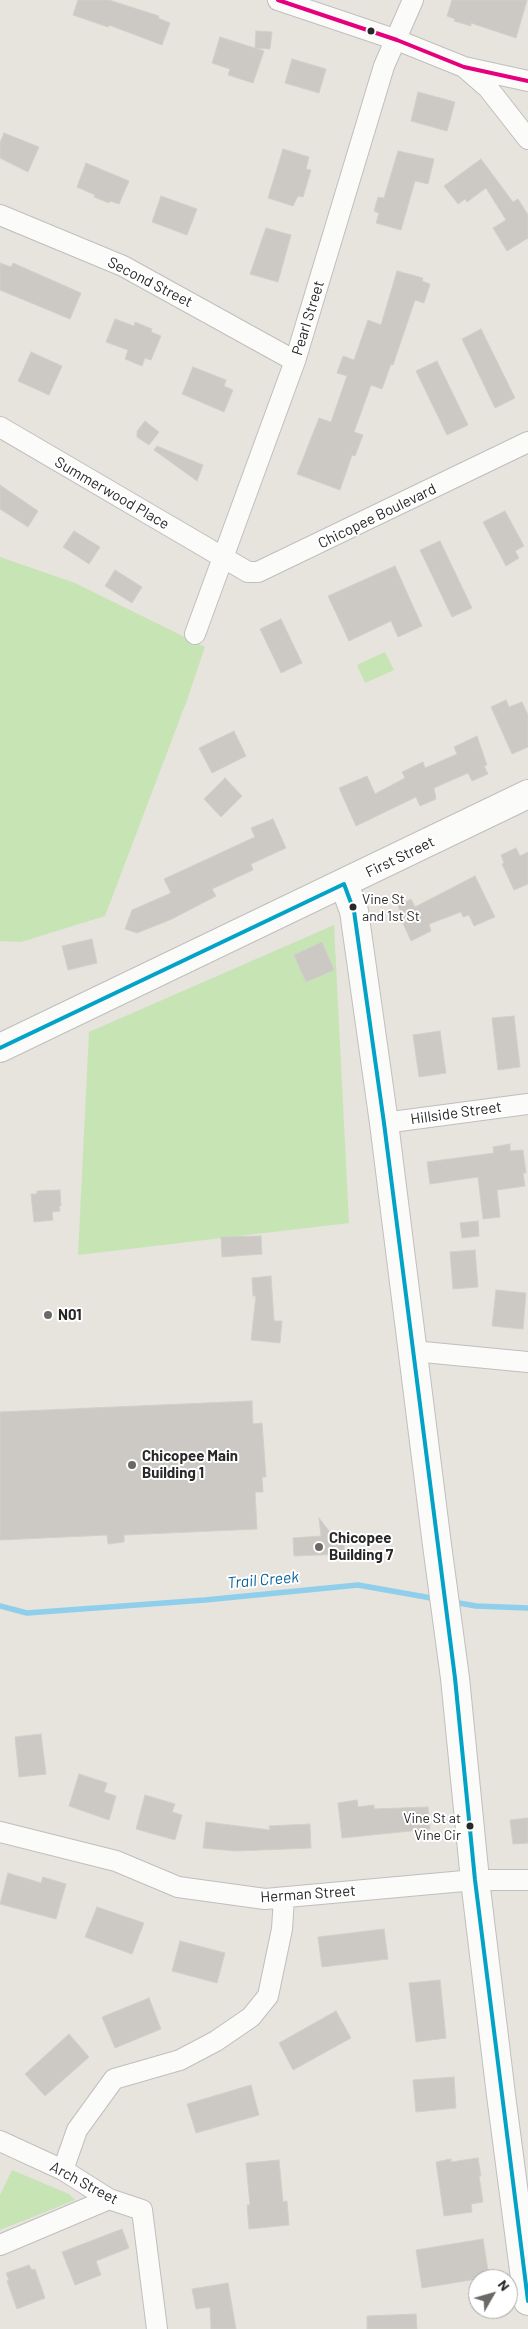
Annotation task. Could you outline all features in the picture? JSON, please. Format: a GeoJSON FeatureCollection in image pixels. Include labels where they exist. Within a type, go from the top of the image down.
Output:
{"type":"FeatureCollection","features":[{"type":"Feature","properties":{"kind":"street"},"geometry":{"type":"LineString","coordinates":[[278,0],[397,40],[464,67],[528,81]]}},
{"type":"Feature","properties":{"kind":"street","name":"Pearl Street"},"geometry":{"type":"LineString","coordinates":[[195,634],[295,361],[384,66],[413,0]]}},
{"type":"Feature","properties":{"kind":"street"},"geometry":{"type":"LineString","coordinates":[[464,67],[488,88],[528,139]]}},
{"type":"Feature","properties":{"kind":"street","name":"Second Street"},"geometry":{"type":"LineString","coordinates":[[0,215],[123,266],[295,361]]}},
{"type":"Feature","properties":{"kind":"street","name":"Summerwood Place"},"geometry":{"type":"LineString","coordinates":[[0,427],[224,558]]}},
{"type":"Feature","properties":{"kind":"street","name":"Chicopee Boulevard"},"geometry":{"type":"LineString","coordinates":[[224,558],[248,572],[258,572],[528,442]]}},
{"type":"Feature","properties":{"kind":"street","name":"First Street"},"geometry":{"type":"LineString","coordinates":[[0,1048],[528,794]]}},
{"type":"Feature","properties":{"kind":"street"},"geometry":{"type":"LineString","coordinates":[[344,884],[354,910],[384,1123],[436,1545],[455,1678],[475,1880],[528,2301]]}},
{"type":"Feature","properties":{"kind":"street","name":"Hillside Street"},"geometry":{"type":"LineString","coordinates":[[384,1123],[528,1104]]}},
{"type":"Feature","properties":{"kind":"street"},"geometry":{"type":"LineString","coordinates":[[413,1350],[528,1362]]}},
{"type":"Feature","properties":{"kind":"street","name":"Herman Street"},"geometry":{"type":"LineString","coordinates":[[0,1832],[116,1862],[178,1887],[265,1899],[475,1880],[528,1880]]}},
{"type":"Feature","properties":{"kind":"street"},"geometry":{"type":"LineString","coordinates":[[63,2170],[77,2130],[114,2079],[180,2060],[216,2041],[250,2017],[268,1996],[282,1929],[284,1898]]}},
{"type":"Feature","properties":{"kind":"street","name":"Arch Street"},"geometry":{"type":"LineString","coordinates":[[0,2141],[63,2170],[109,2199],[142,2210],[157,2329]]}},
{"type":"Feature","properties":{"kind":"street"},"geometry":{"type":"LineString","coordinates":[[0,2245],[109,2199]]}},
{"type":"Feature","properties":{"kind":"green space"},"geometry":{"type":"Polygon","coordinates":[[[0,557],[75,583],[205,647],[187,700],[105,916],[21,942],[0,941],[0,557]]]}},
{"type":"Feature","properties":{"kind":"green space"},"geometry":{"type":"Polygon","coordinates":[[[385,652],[394,670],[365,683],[357,665],[385,652]]]}},
{"type":"Feature","properties":{"kind":"green space"},"geometry":{"type":"Polygon","coordinates":[[[334,925],[349,1223],[78,1255],[89,1032],[334,925]]]}},
{"type":"Feature","properties":{"kind":"green space"},"geometry":{"type":"Polygon","coordinates":[[[12,2170],[69,2194],[75,2200],[0,2230],[0,2195],[12,2170]]]}},
{"type":"Feature","properties":{"kind":"building"},"geometry":{"type":"Polygon","coordinates":[[[78,0],[109,0],[159,16],[158,18],[170,23],[162,45],[109,25],[108,27],[73,15],[78,0]]]}},
{"type":"Feature","properties":{"kind":"building"},"geometry":{"type":"Polygon","coordinates":[[[452,0],[527,0],[516,38],[471,23],[471,26],[454,21],[455,19],[447,16],[452,0]]]}},
{"type":"Feature","properties":{"kind":"building"},"geometry":{"type":"Polygon","coordinates":[[[256,31],[272,32],[270,49],[255,48],[256,31]]]}},
{"type":"Feature","properties":{"kind":"building"},"geometry":{"type":"Polygon","coordinates":[[[220,37],[264,51],[253,83],[228,75],[230,69],[212,63],[220,37]]]}},
{"type":"Feature","properties":{"kind":"building"},"geometry":{"type":"Polygon","coordinates":[[[292,59],[326,69],[319,93],[285,83],[292,59]]]}},
{"type":"Feature","properties":{"kind":"building"},"geometry":{"type":"Polygon","coordinates":[[[418,92],[455,102],[447,131],[411,121],[418,92]]]}},
{"type":"Feature","properties":{"kind":"building"},"geometry":{"type":"Polygon","coordinates":[[[4,133],[39,147],[28,172],[0,158],[0,143],[4,133]]]}},
{"type":"Feature","properties":{"kind":"building"},"geometry":{"type":"Polygon","coordinates":[[[283,149],[309,157],[306,169],[311,170],[303,197],[298,196],[293,206],[268,198],[283,149]]]}},
{"type":"Feature","properties":{"kind":"building"},"geometry":{"type":"Polygon","coordinates":[[[398,151],[434,159],[428,184],[415,181],[401,230],[376,223],[379,213],[374,211],[378,197],[384,198],[398,151]]]}},
{"type":"Feature","properties":{"kind":"building"},"geometry":{"type":"Polygon","coordinates":[[[481,159],[513,202],[518,199],[528,215],[528,238],[507,251],[493,228],[506,220],[486,188],[467,202],[465,199],[458,204],[444,186],[481,159]]]}},
{"type":"Feature","properties":{"kind":"building"},"geometry":{"type":"Polygon","coordinates":[[[86,163],[129,181],[119,204],[110,201],[109,203],[94,197],[95,195],[77,187],[86,163]]]}},
{"type":"Feature","properties":{"kind":"building"},"geometry":{"type":"Polygon","coordinates":[[[161,196],[197,209],[187,235],[152,222],[161,196]]]}},
{"type":"Feature","properties":{"kind":"building"},"geometry":{"type":"Polygon","coordinates":[[[266,228],[291,235],[278,282],[250,274],[266,228]]]}},
{"type":"Feature","properties":{"kind":"building"},"geometry":{"type":"Polygon","coordinates":[[[0,263],[11,267],[13,263],[81,293],[70,319],[0,290],[0,263]]]}},
{"type":"Feature","properties":{"kind":"building"},"geometry":{"type":"Polygon","coordinates":[[[397,271],[423,278],[422,281],[430,284],[424,303],[415,300],[393,365],[391,364],[382,389],[371,385],[354,432],[363,435],[355,456],[352,455],[340,490],[297,474],[319,418],[331,422],[347,376],[337,373],[343,356],[354,360],[368,320],[381,325],[397,271]]]}},
{"type":"Feature","properties":{"kind":"building"},"geometry":{"type":"Polygon","coordinates":[[[115,319],[134,326],[135,322],[152,329],[151,332],[161,336],[151,360],[145,358],[142,366],[125,359],[128,350],[106,342],[115,319]]]}},
{"type":"Feature","properties":{"kind":"building"},"geometry":{"type":"Polygon","coordinates":[[[481,329],[515,398],[495,408],[462,339],[481,329]]]}},
{"type":"Feature","properties":{"kind":"building"},"geometry":{"type":"Polygon","coordinates":[[[31,352],[62,366],[49,395],[18,381],[31,352]]]}},
{"type":"Feature","properties":{"kind":"building"},"geometry":{"type":"Polygon","coordinates":[[[437,361],[468,425],[447,435],[416,371],[437,361]]]}},
{"type":"Feature","properties":{"kind":"building"},"geometry":{"type":"Polygon","coordinates":[[[193,367],[226,380],[224,386],[233,390],[224,412],[182,394],[193,367]]]}},
{"type":"Feature","properties":{"kind":"building"},"geometry":{"type":"Polygon","coordinates":[[[145,421],[159,432],[149,445],[137,437],[137,431],[145,421]]]}},
{"type":"Feature","properties":{"kind":"building"},"geometry":{"type":"Polygon","coordinates":[[[157,446],[203,465],[197,481],[154,450],[157,446]]]}},
{"type":"Feature","properties":{"kind":"building"},"geometry":{"type":"Polygon","coordinates":[[[0,485],[38,511],[28,527],[0,509],[0,485]]]}},
{"type":"Feature","properties":{"kind":"building"},"geometry":{"type":"Polygon","coordinates":[[[505,511],[524,546],[515,551],[519,558],[506,566],[483,522],[505,511]]]}},
{"type":"Feature","properties":{"kind":"building"},"geometry":{"type":"Polygon","coordinates":[[[74,531],[100,547],[89,564],[63,547],[74,531]]]}},
{"type":"Feature","properties":{"kind":"building"},"geometry":{"type":"Polygon","coordinates":[[[440,541],[472,608],[452,617],[420,550],[440,541]]]}},
{"type":"Feature","properties":{"kind":"building"},"geometry":{"type":"Polygon","coordinates":[[[395,566],[422,626],[398,637],[391,621],[349,641],[328,596],[395,566]]]}},
{"type":"Feature","properties":{"kind":"building"},"geometry":{"type":"Polygon","coordinates":[[[115,570],[142,587],[132,603],[105,586],[115,570]]]}},
{"type":"Feature","properties":{"kind":"building"},"geometry":{"type":"Polygon","coordinates":[[[281,619],[302,663],[281,673],[260,629],[281,619]]]}},
{"type":"Feature","properties":{"kind":"building"},"geometry":{"type":"Polygon","coordinates":[[[506,700],[509,707],[522,702],[528,715],[528,747],[512,754],[491,707],[506,700]]]}},
{"type":"Feature","properties":{"kind":"building"},"geometry":{"type":"Polygon","coordinates":[[[234,731],[246,756],[212,773],[199,748],[234,731]]]}},
{"type":"Feature","properties":{"kind":"building"},"geometry":{"type":"Polygon","coordinates":[[[477,736],[487,765],[484,766],[488,774],[472,781],[468,773],[434,788],[436,799],[420,806],[416,797],[356,826],[339,788],[367,776],[375,794],[405,778],[402,772],[423,762],[425,768],[457,754],[454,747],[477,736]]]}},
{"type":"Feature","properties":{"kind":"building"},"geometry":{"type":"Polygon","coordinates":[[[225,778],[242,796],[221,817],[204,799],[225,778]]]}},
{"type":"Feature","properties":{"kind":"building"},"geometry":{"type":"Polygon","coordinates":[[[273,819],[286,848],[251,864],[253,870],[212,889],[216,896],[172,919],[137,933],[125,929],[132,910],[171,893],[164,879],[255,837],[251,828],[273,819]]]}},
{"type":"Feature","properties":{"kind":"building"},"geometry":{"type":"Polygon","coordinates":[[[516,848],[520,856],[528,852],[528,884],[514,890],[502,864],[504,863],[501,855],[516,848]]]}},
{"type":"Feature","properties":{"kind":"building"},"geometry":{"type":"Polygon","coordinates":[[[475,876],[495,917],[474,926],[469,915],[463,917],[461,912],[429,924],[431,931],[411,941],[399,914],[401,913],[398,906],[411,899],[415,907],[475,876]]]}},
{"type":"Feature","properties":{"kind":"building"},"geometry":{"type":"Polygon","coordinates":[[[92,939],[97,963],[68,970],[62,946],[92,939]]]}},
{"type":"Feature","properties":{"kind":"building"},"geometry":{"type":"Polygon","coordinates":[[[322,942],[334,970],[306,982],[294,955],[322,942]]]}},
{"type":"Feature","properties":{"kind":"building"},"geometry":{"type":"Polygon","coordinates":[[[514,1016],[520,1067],[498,1070],[492,1018],[514,1016]]]}},
{"type":"Feature","properties":{"kind":"building"},"geometry":{"type":"Polygon","coordinates":[[[440,1031],[446,1073],[419,1077],[413,1035],[440,1031]]]}},
{"type":"Feature","properties":{"kind":"building"},"geometry":{"type":"Polygon","coordinates":[[[510,1144],[510,1151],[523,1150],[526,1173],[523,1173],[525,1186],[497,1190],[500,1217],[483,1219],[478,1177],[430,1184],[427,1162],[494,1153],[493,1147],[510,1144]]]}},
{"type":"Feature","properties":{"kind":"building"},"geometry":{"type":"Polygon","coordinates":[[[60,1190],[60,1211],[52,1212],[53,1220],[34,1222],[31,1194],[37,1194],[37,1191],[60,1190]]]}},
{"type":"Feature","properties":{"kind":"building"},"geometry":{"type":"Polygon","coordinates":[[[478,1221],[479,1236],[462,1238],[460,1223],[478,1221]]]}},
{"type":"Feature","properties":{"kind":"building"},"geometry":{"type":"Polygon","coordinates":[[[261,1236],[262,1254],[222,1257],[221,1237],[261,1236]]]}},
{"type":"Feature","properties":{"kind":"building"},"geometry":{"type":"Polygon","coordinates":[[[475,1250],[478,1287],[453,1289],[450,1252],[475,1250]]]}},
{"type":"Feature","properties":{"kind":"building"},"geometry":{"type":"Polygon","coordinates":[[[271,1276],[274,1321],[282,1321],[280,1343],[251,1340],[256,1296],[253,1296],[252,1278],[271,1276]]]}},
{"type":"Feature","properties":{"kind":"building"},"geometry":{"type":"Polygon","coordinates":[[[496,1290],[526,1293],[523,1329],[492,1326],[496,1290]]]}},
{"type":"Feature","properties":{"kind":"building","name":"Chicopee Main Building 1"},"geometry":{"type":"Polygon","coordinates":[[[252,1401],[253,1424],[262,1423],[266,1477],[262,1477],[263,1492],[255,1492],[257,1529],[124,1535],[124,1542],[108,1544],[107,1535],[0,1540],[0,1412],[252,1401]]]}},
{"type":"Feature","properties":{"kind":"building","name":"Chicopee Building 7"},"geometry":{"type":"Polygon","coordinates":[[[319,1518],[336,1540],[344,1539],[344,1554],[294,1556],[293,1538],[321,1536],[319,1518]]]}},
{"type":"Feature","properties":{"kind":"building"},"geometry":{"type":"Polygon","coordinates":[[[41,1734],[46,1774],[19,1777],[15,1737],[41,1734]]]}},
{"type":"Feature","properties":{"kind":"building"},"geometry":{"type":"Polygon","coordinates":[[[79,1774],[107,1783],[104,1792],[116,1796],[109,1820],[69,1806],[79,1774]]]}},
{"type":"Feature","properties":{"kind":"building"},"geometry":{"type":"Polygon","coordinates":[[[145,1795],[175,1804],[172,1812],[182,1815],[175,1840],[136,1829],[145,1795]]]}},
{"type":"Feature","properties":{"kind":"building"},"geometry":{"type":"Polygon","coordinates":[[[357,1800],[358,1807],[374,1805],[374,1809],[428,1807],[430,1829],[342,1838],[338,1803],[357,1800]]]}},
{"type":"Feature","properties":{"kind":"building"},"geometry":{"type":"Polygon","coordinates":[[[528,1818],[528,1843],[513,1844],[510,1820],[528,1818]]]}},
{"type":"Feature","properties":{"kind":"building"},"geometry":{"type":"Polygon","coordinates":[[[206,1822],[270,1830],[269,1826],[310,1824],[311,1848],[235,1851],[203,1848],[206,1822]]]}},
{"type":"Feature","properties":{"kind":"building"},"geometry":{"type":"Polygon","coordinates":[[[8,1873],[41,1883],[43,1877],[66,1884],[56,1919],[0,1904],[8,1873]]]}},
{"type":"Feature","properties":{"kind":"building"},"geometry":{"type":"Polygon","coordinates":[[[97,1907],[144,1923],[132,1954],[85,1937],[97,1907]]]}},
{"type":"Feature","properties":{"kind":"building"},"geometry":{"type":"Polygon","coordinates":[[[384,1929],[388,1959],[322,1967],[318,1937],[384,1929]]]}},
{"type":"Feature","properties":{"kind":"building"},"geometry":{"type":"Polygon","coordinates":[[[180,1941],[225,1953],[217,1983],[172,1971],[180,1941]]]}},
{"type":"Feature","properties":{"kind":"building"},"geometry":{"type":"Polygon","coordinates":[[[440,1980],[446,2038],[416,2042],[409,1983],[440,1980]]]}},
{"type":"Feature","properties":{"kind":"building"},"geometry":{"type":"Polygon","coordinates":[[[149,1998],[161,2029],[115,2048],[102,2017],[149,1998]]]}},
{"type":"Feature","properties":{"kind":"building"},"geometry":{"type":"Polygon","coordinates":[[[336,2011],[351,2038],[293,2070],[279,2043],[336,2011]]]}},
{"type":"Feature","properties":{"kind":"building"},"geometry":{"type":"Polygon","coordinates":[[[69,2034],[89,2057],[45,2096],[25,2074],[69,2034]]]}},
{"type":"Feature","properties":{"kind":"building"},"geometry":{"type":"Polygon","coordinates":[[[454,2077],[456,2108],[416,2112],[413,2080],[454,2077]]]}},
{"type":"Feature","properties":{"kind":"building"},"geometry":{"type":"Polygon","coordinates":[[[251,2085],[259,2115],[196,2133],[187,2104],[251,2085]]]}},
{"type":"Feature","properties":{"kind":"building"},"geometry":{"type":"Polygon","coordinates":[[[478,2158],[483,2202],[471,2204],[472,2212],[444,2216],[436,2162],[451,2159],[451,2162],[478,2158]]]}},
{"type":"Feature","properties":{"kind":"building"},"geometry":{"type":"Polygon","coordinates":[[[279,2160],[283,2202],[287,2201],[289,2225],[249,2229],[247,2205],[250,2205],[246,2163],[279,2160]]]}},
{"type":"Feature","properties":{"kind":"building"},"geometry":{"type":"Polygon","coordinates":[[[122,2229],[129,2248],[96,2261],[101,2275],[75,2285],[62,2252],[122,2229]]]}},
{"type":"Feature","properties":{"kind":"building"},"geometry":{"type":"Polygon","coordinates":[[[483,2239],[488,2269],[468,2269],[468,2280],[422,2288],[416,2250],[483,2239]]]}},
{"type":"Feature","properties":{"kind":"building"},"geometry":{"type":"Polygon","coordinates":[[[29,2265],[32,2270],[35,2269],[45,2298],[17,2309],[6,2273],[29,2265]]]}},
{"type":"Feature","properties":{"kind":"building"},"geometry":{"type":"Polygon","coordinates":[[[228,2283],[236,2329],[211,2329],[210,2307],[196,2309],[192,2289],[228,2283]]]}},
{"type":"Feature","properties":{"kind":"building"},"geometry":{"type":"Polygon","coordinates":[[[416,2314],[417,2329],[367,2329],[367,2316],[416,2314]]]}},
{"type":"Feature","properties":{"kind":"waterway","name":"Trail Creek"},"geometry":{"type":"LineString","coordinates":[[0,1606],[27,1613],[205,1600],[358,1585],[437,1599]]}},
{"type":"Feature","properties":{"kind":"waterway","name":"Trail Creek"},"geometry":{"type":"LineString","coordinates":[[453,1602],[476,1606],[528,1608]]}},
{"type":"Feature","properties":{"kind":"transit line"},"geometry":{"type":"LineString","coordinates":[[278,0],[397,40],[464,67],[528,81]]}},
{"type":"Feature","properties":{"kind":"transit line"},"geometry":{"type":"LineString","coordinates":[[0,1048],[344,884],[354,911],[384,1123],[455,1678],[475,1880],[528,2301]]}},
{"type":"Feature","properties":{"kind":"place","name":"Vine St and 1st St"},"geometry":{"type":"Point","coordinates":[353,907]}},
{"type":"Feature","properties":{"kind":"place","name":"N01"},"geometry":{"type":"Point","coordinates":[48,1315]}},
{"type":"Feature","properties":{"kind":"place","name":"Chicopee Main Building 1"},"geometry":{"type":"Point","coordinates":[132,1465]}},
{"type":"Feature","properties":{"kind":"place","name":"Chicopee Building 7"},"geometry":{"type":"Point","coordinates":[319,1547]}},
{"type":"Feature","properties":{"kind":"place","name":"Vine St at Vine Cir"},"geometry":{"type":"Point","coordinates":[470,1826]}}]}
